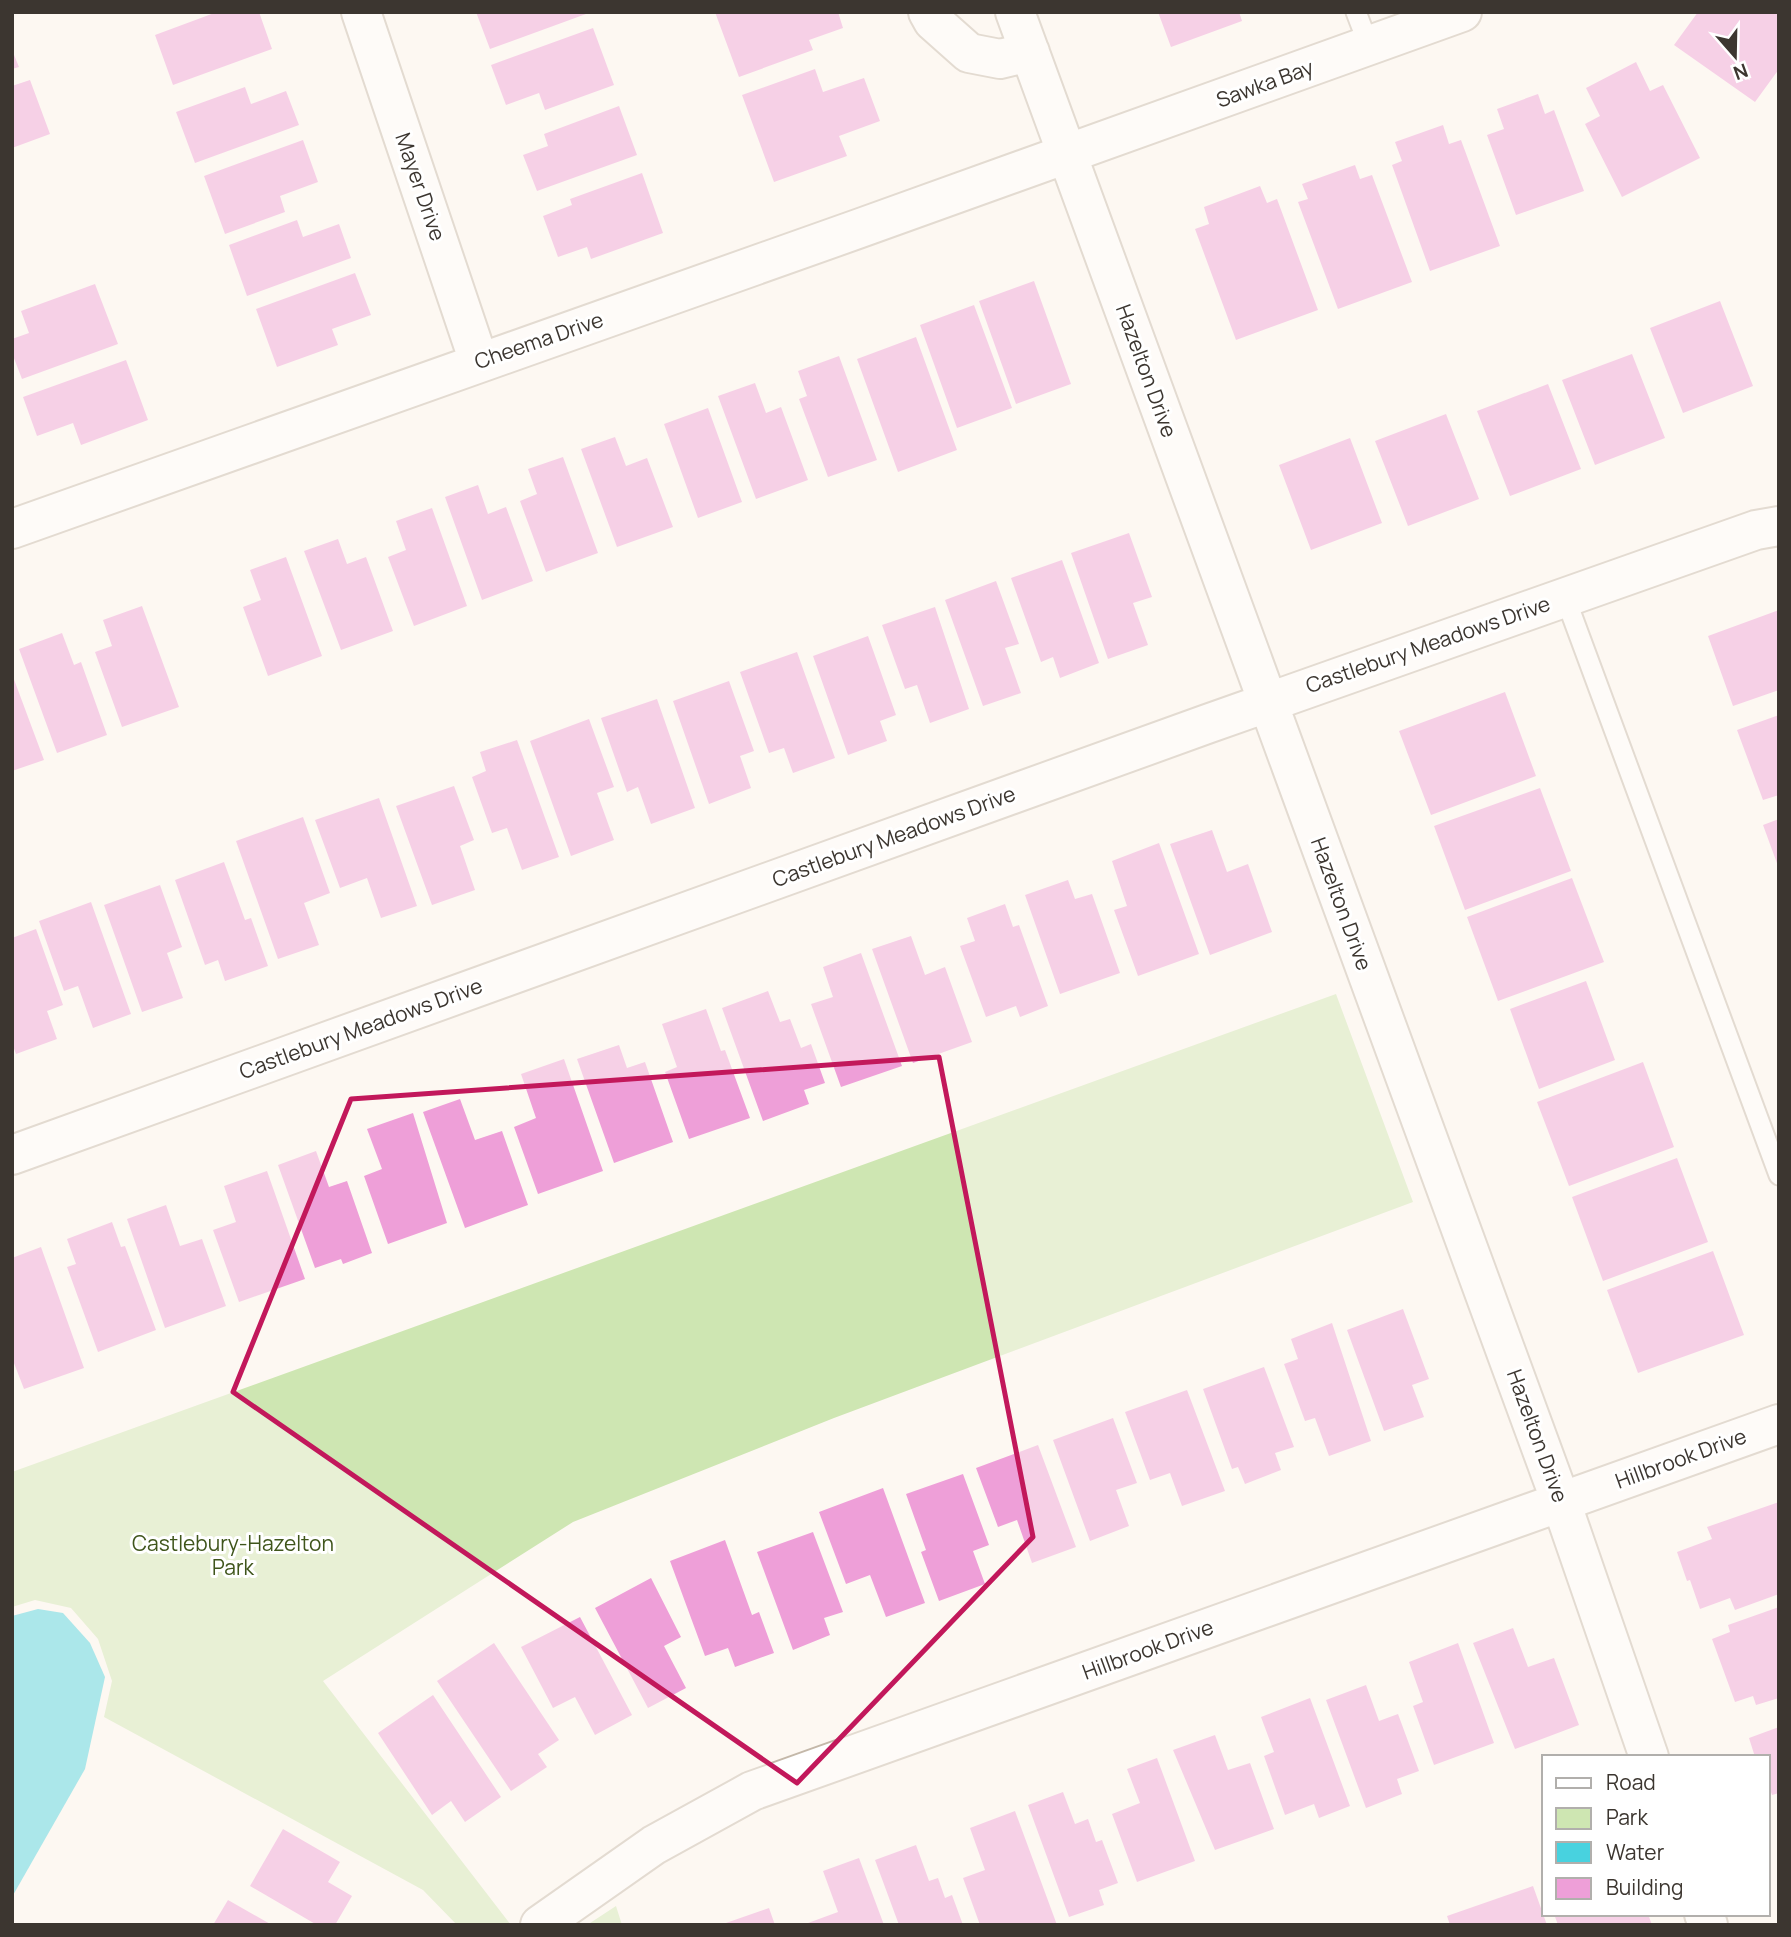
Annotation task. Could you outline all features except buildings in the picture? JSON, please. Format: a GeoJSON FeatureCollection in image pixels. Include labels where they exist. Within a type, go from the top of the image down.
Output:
{"type":"FeatureCollection","features":[{"type":"Feature","properties":{"kind":"street","name":"Mayer Drive"},"geometry":{"type":"LineString","coordinates":[[361,12],[479,362]]}},
{"type":"Feature","properties":{"kind":"street"},"geometry":{"type":"LineString","coordinates":[[928,12],[933,21],[969,53],[1000,59],[1030,52]]}},
{"type":"Feature","properties":{"kind":"street","name":"Hazelton Drive"},"geometry":{"type":"LineString","coordinates":[[1015,12],[1561,1502],[1648,1755]]}},
{"type":"Feature","properties":{"kind":"street","name":"Sawka Bay"},"geometry":{"type":"LineString","coordinates":[[1068,156],[1362,29],[1462,12]]}},
{"type":"Feature","properties":{"kind":"street","name":"Cheema Drive"},"geometry":{"type":"LineString","coordinates":[[12,530],[479,362],[1068,156]]}},
{"type":"Feature","properties":{"kind":"street","name":"Castlebury Meadows Drive"},"geometry":{"type":"LineString","coordinates":[[12,1155],[1267,702],[1756,530],[1779,526]]}},
{"type":"Feature","properties":{"kind":"street","name":"Hillbrook Drive"},"geometry":{"type":"LineString","coordinates":[[540,1925],[654,1845],[752,1791],[1779,1424]]}},
{"type":"Feature","properties":{"kind":"lane"},"geometry":{"type":"LineString","coordinates":[[1566,597],[1779,1175]]}},
{"type":"Feature","properties":{"kind":"highlighted area"},"geometry":{"type":"Polygon","coordinates":[[[939,1057],[1033,1537],[797,1783],[233,1392],[351,1099],[939,1057]]]}},
{"type":"Feature","properties":{"kind":"green space","name":"Castlebury-Hazelton Park"},"geometry":{"type":"Polygon","coordinates":[[[1336,994],[1413,1202],[834,1418],[573,1522],[323,1681],[511,1925],[457,1925],[423,1890],[104,1717],[112,1681],[98,1639],[71,1608],[35,1600],[12,1607],[12,1472],[1336,994]]]}},
{"type":"Feature","properties":{"kind":"green space"},"geometry":{"type":"Polygon","coordinates":[[[616,1906],[622,1925],[587,1925],[616,1906]]]}},
{"type":"Feature","properties":{"kind":"water"},"geometry":{"type":"Polygon","coordinates":[[[38,1609],[63,1613],[90,1643],[105,1677],[85,1769],[12,1897],[12,1616],[38,1609]]]}}]}
